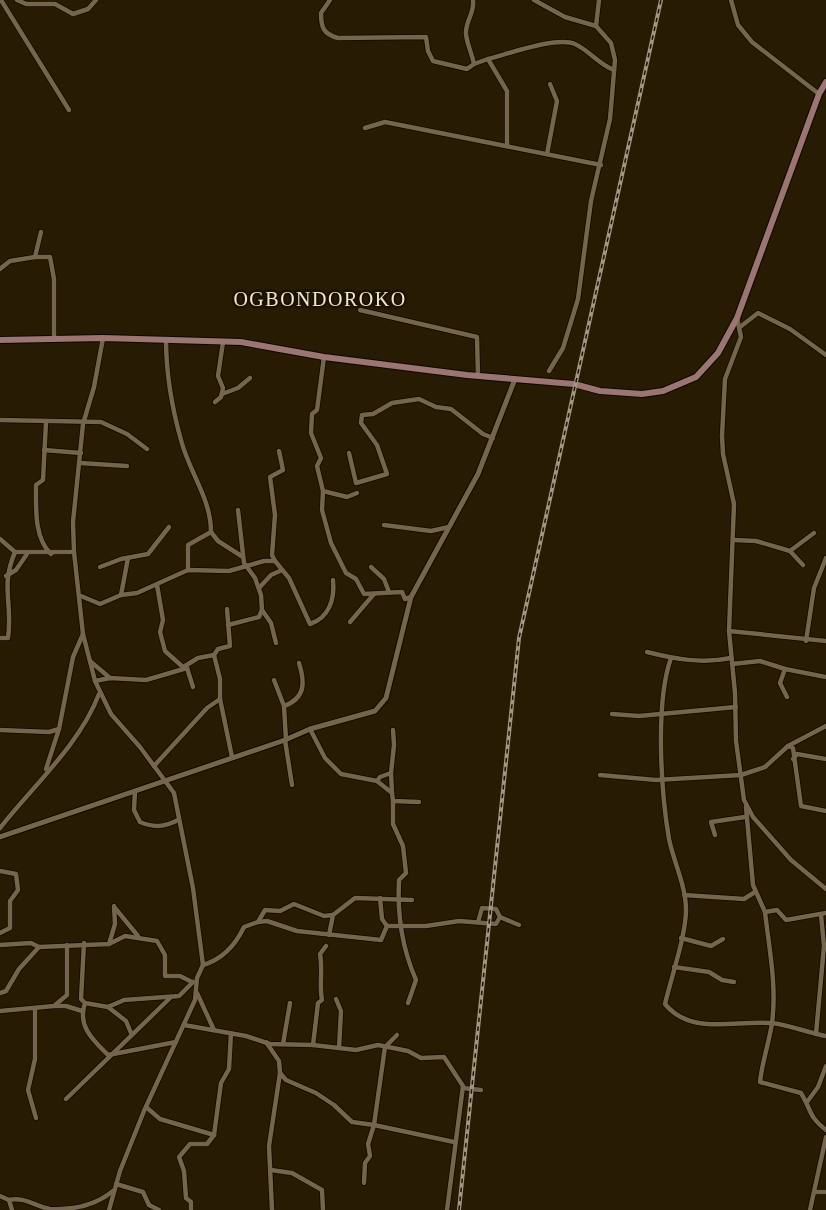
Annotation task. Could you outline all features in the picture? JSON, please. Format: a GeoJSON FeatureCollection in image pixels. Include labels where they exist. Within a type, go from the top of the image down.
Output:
{"type":"FeatureCollection","features":[{"type":"Feature","properties":{"kind":"main road"},"geometry":{"type":"LineString","coordinates":[[0,340],[104,338],[241,342],[324,357],[478,376],[574,384],[600,391],[642,394],[663,391],[688,381],[708,365],[718,353],[736,318],[819,94],[826,82]]}},
{"type":"Feature","properties":{"kind":"street"},"geometry":{"type":"LineString","coordinates":[[1,0],[69,110]]}},
{"type":"Feature","properties":{"kind":"street"},"geometry":{"type":"LineString","coordinates":[[17,0],[26,4],[55,4],[73,14],[88,9],[96,0]]}},
{"type":"Feature","properties":{"kind":"street"},"geometry":{"type":"LineString","coordinates":[[330,0],[321,13],[323,29],[327,35],[338,38],[426,37],[428,51],[433,61],[467,69],[488,59],[564,40],[590,52],[600,63],[614,70]]}},
{"type":"Feature","properties":{"kind":"street"},"geometry":{"type":"LineString","coordinates":[[473,0],[472,15],[467,24],[466,34],[474,64]]}},
{"type":"Feature","properties":{"kind":"street"},"geometry":{"type":"LineString","coordinates":[[534,0],[565,17],[596,26],[611,43],[614,70],[610,119],[591,201],[589,232],[572,322],[563,348],[549,371]]}},
{"type":"Feature","properties":{"kind":"street"},"geometry":{"type":"LineString","coordinates":[[596,26],[599,0]]}},
{"type":"Feature","properties":{"kind":"street"},"geometry":{"type":"LineString","coordinates":[[731,0],[738,25],[752,42],[819,94]]}},
{"type":"Feature","properties":{"kind":"street"},"geometry":{"type":"LineString","coordinates":[[488,59],[507,91],[507,146]]}},
{"type":"Feature","properties":{"kind":"street"},"geometry":{"type":"LineString","coordinates":[[547,154],[557,102],[550,84]]}},
{"type":"Feature","properties":{"kind":"street"},"geometry":{"type":"LineString","coordinates":[[365,128],[385,122],[601,165]]}},
{"type":"Feature","properties":{"kind":"street"},"geometry":{"type":"LineString","coordinates":[[35,257],[41,232]]}},
{"type":"Feature","properties":{"kind":"street"},"geometry":{"type":"LineString","coordinates":[[0,269],[10,261],[50,257],[54,279],[54,339]]}},
{"type":"Feature","properties":{"kind":"street"},"geometry":{"type":"LineString","coordinates":[[360,310],[477,337],[478,376]]}},
{"type":"Feature","properties":{"kind":"street"},"geometry":{"type":"LineString","coordinates":[[740,327],[758,313],[790,329],[826,355]]}},
{"type":"Feature","properties":{"kind":"street"},"geometry":{"type":"LineString","coordinates":[[736,318],[741,337],[725,379],[722,436],[723,454],[734,504],[729,631],[736,707],[736,741],[746,804],[755,892],[765,912],[773,986],[772,1023],[763,1053],[760,1082],[801,1093],[807,1102],[812,1119],[826,1130]]}},
{"type":"Feature","properties":{"kind":"street"},"geometry":{"type":"LineString","coordinates":[[104,338],[94,387],[83,424],[73,522],[83,634],[99,693],[111,714],[174,793],[193,888],[203,965],[195,980],[179,996],[124,1000],[108,1008]]}},
{"type":"Feature","properties":{"kind":"street"},"geometry":{"type":"LineString","coordinates":[[166,339],[168,374],[181,441],[207,504],[211,532],[218,541],[243,557]]}},
{"type":"Feature","properties":{"kind":"street"},"geometry":{"type":"LineString","coordinates":[[222,394],[223,388],[219,376],[223,342]]}},
{"type":"Feature","properties":{"kind":"street"},"geometry":{"type":"LineString","coordinates":[[324,357],[317,410],[312,414],[310,424],[312,441],[321,458],[317,466],[323,491],[322,510],[332,547],[346,573],[356,579],[364,594],[402,592],[405,599],[411,597]]}},
{"type":"Feature","properties":{"kind":"street"},"geometry":{"type":"LineString","coordinates":[[215,402],[222,394],[238,388],[250,378]]}},
{"type":"Feature","properties":{"kind":"street"},"geometry":{"type":"LineString","coordinates":[[0,837],[286,740],[310,729],[375,711],[382,705],[391,680],[411,597],[493,438],[515,379]]}},
{"type":"Feature","properties":{"kind":"street"},"geometry":{"type":"LineString","coordinates":[[349,453],[356,483],[387,474],[377,445],[361,423],[362,415],[373,414],[392,403],[419,399],[436,408],[451,409],[483,434],[493,438]]}},
{"type":"Feature","properties":{"kind":"street"},"geometry":{"type":"LineString","coordinates":[[0,420],[83,424],[101,422],[127,434],[147,449]]}},
{"type":"Feature","properties":{"kind":"street"},"geometry":{"type":"LineString","coordinates":[[46,422],[43,480],[36,485],[36,498],[40,540],[51,554]]}},
{"type":"Feature","properties":{"kind":"street"},"geometry":{"type":"LineString","coordinates":[[44,450],[81,453]]}},
{"type":"Feature","properties":{"kind":"street"},"geometry":{"type":"LineString","coordinates":[[279,452],[283,470],[270,477],[275,515],[272,555],[289,578],[310,624],[320,621],[331,604],[333,580]]}},
{"type":"Feature","properties":{"kind":"street"},"geometry":{"type":"LineString","coordinates":[[80,463],[127,466]]}},
{"type":"Feature","properties":{"kind":"street"},"geometry":{"type":"LineString","coordinates":[[323,491],[347,497],[357,493]]}},
{"type":"Feature","properties":{"kind":"street"},"geometry":{"type":"LineString","coordinates":[[238,510],[243,557],[259,588],[262,610],[271,623],[276,643]]}},
{"type":"Feature","properties":{"kind":"street"},"geometry":{"type":"LineString","coordinates":[[384,525],[431,531],[449,526]]}},
{"type":"Feature","properties":{"kind":"street"},"geometry":{"type":"LineString","coordinates":[[100,567],[147,554],[169,527]]}},
{"type":"Feature","properties":{"kind":"street"},"geometry":{"type":"LineString","coordinates":[[188,570],[188,545],[211,532]]}},
{"type":"Feature","properties":{"kind":"street"},"geometry":{"type":"LineString","coordinates":[[790,551],[813,533]]}},
{"type":"Feature","properties":{"kind":"street"},"geometry":{"type":"LineString","coordinates":[[0,539],[15,552],[22,564]]}},
{"type":"Feature","properties":{"kind":"street"},"geometry":{"type":"LineString","coordinates":[[734,540],[756,541],[790,551],[803,565]]}},
{"type":"Feature","properties":{"kind":"street"},"geometry":{"type":"LineString","coordinates":[[15,552],[51,554],[74,552]]}},
{"type":"Feature","properties":{"kind":"street"},"geometry":{"type":"LineString","coordinates":[[0,639],[8,638],[10,620],[6,601],[6,576],[15,552]]}},
{"type":"Feature","properties":{"kind":"street"},"geometry":{"type":"LineString","coordinates":[[6,576],[22,564],[27,554]]}},
{"type":"Feature","properties":{"kind":"street"},"geometry":{"type":"LineString","coordinates":[[121,595],[128,558]]}},
{"type":"Feature","properties":{"kind":"street"},"geometry":{"type":"LineString","coordinates":[[806,641],[814,588],[826,558]]}},
{"type":"Feature","properties":{"kind":"street"},"geometry":{"type":"LineString","coordinates":[[81,596],[100,604],[121,595],[137,593],[188,570],[229,572],[264,561],[275,561]]}},
{"type":"Feature","properties":{"kind":"street"},"geometry":{"type":"LineString","coordinates":[[371,567],[384,579],[389,592]]}},
{"type":"Feature","properties":{"kind":"street"},"geometry":{"type":"LineString","coordinates":[[259,588],[271,575],[282,570]]}},
{"type":"Feature","properties":{"kind":"street"},"geometry":{"type":"LineString","coordinates":[[157,585],[163,620],[160,632],[165,651],[185,668],[192,687]]}},
{"type":"Feature","properties":{"kind":"street"},"geometry":{"type":"LineString","coordinates":[[350,622],[374,594]]}},
{"type":"Feature","properties":{"kind":"street"},"geometry":{"type":"LineString","coordinates":[[95,681],[110,678],[146,680],[185,668],[198,658],[214,655],[218,649],[230,646],[227,609]]}},
{"type":"Feature","properties":{"kind":"street"},"geometry":{"type":"LineString","coordinates":[[228,625],[259,616],[262,610]]}},
{"type":"Feature","properties":{"kind":"street"},"geometry":{"type":"LineString","coordinates":[[729,631],[806,641],[826,641]]}},
{"type":"Feature","properties":{"kind":"street"},"geometry":{"type":"LineString","coordinates":[[46,772],[59,729],[73,657],[83,634]]}},
{"type":"Feature","properties":{"kind":"street"},"geometry":{"type":"LineString","coordinates":[[647,652],[671,658],[714,662],[760,661],[784,669],[826,677]]}},
{"type":"Feature","properties":{"kind":"street"},"geometry":{"type":"LineString","coordinates":[[214,655],[232,757]]}},
{"type":"Feature","properties":{"kind":"street"},"geometry":{"type":"LineString","coordinates":[[671,658],[665,675],[662,714],[664,780],[669,839],[684,895],[686,912],[665,1004],[674,1014],[699,1024],[772,1023],[826,1036]]}},
{"type":"Feature","properties":{"kind":"street"},"geometry":{"type":"LineString","coordinates":[[90,661],[110,678]]}},
{"type":"Feature","properties":{"kind":"street"},"geometry":{"type":"LineString","coordinates":[[284,706],[296,702],[302,692],[303,679],[299,663]]}},
{"type":"Feature","properties":{"kind":"street"},"geometry":{"type":"LineString","coordinates":[[784,669],[780,683],[788,697]]}},
{"type":"Feature","properties":{"kind":"street"},"geometry":{"type":"LineString","coordinates":[[274,680],[284,706],[292,785]]}},
{"type":"Feature","properties":{"kind":"street"},"geometry":{"type":"LineString","coordinates":[[0,828],[46,772],[64,754],[91,715],[99,693]]}},
{"type":"Feature","properties":{"kind":"street"},"geometry":{"type":"LineString","coordinates":[[154,766],[207,708],[220,699]]}},
{"type":"Feature","properties":{"kind":"street"},"geometry":{"type":"LineString","coordinates":[[612,714],[662,714],[736,707]]}},
{"type":"Feature","properties":{"kind":"street"},"geometry":{"type":"LineString","coordinates":[[600,775],[664,780],[741,775],[765,767],[788,746],[826,726]]}},
{"type":"Feature","properties":{"kind":"street"},"geometry":{"type":"LineString","coordinates":[[0,730],[52,732],[59,729]]}},
{"type":"Feature","properties":{"kind":"street"},"geometry":{"type":"LineString","coordinates":[[310,729],[325,758],[341,774],[377,782],[392,793]]}},
{"type":"Feature","properties":{"kind":"street"},"geometry":{"type":"LineString","coordinates":[[393,730],[391,773],[393,824],[404,846],[406,873],[399,880],[398,900],[406,957],[416,980],[408,1003]]}},
{"type":"Feature","properties":{"kind":"street"},"geometry":{"type":"LineString","coordinates":[[788,746],[793,748],[801,806],[826,811]]}},
{"type":"Feature","properties":{"kind":"street"},"geometry":{"type":"LineString","coordinates":[[793,759],[797,754],[826,759]]}},
{"type":"Feature","properties":{"kind":"street"},"geometry":{"type":"LineString","coordinates":[[377,782],[381,777],[391,773]]}},
{"type":"Feature","properties":{"kind":"street"},"geometry":{"type":"LineString","coordinates":[[135,791],[134,810],[140,822],[149,826],[166,826],[178,820]]}},
{"type":"Feature","properties":{"kind":"street"},"geometry":{"type":"LineString","coordinates":[[393,801],[419,802]]}},
{"type":"Feature","properties":{"kind":"street"},"geometry":{"type":"LineString","coordinates":[[746,804],[753,817],[790,860],[826,889]]}},
{"type":"Feature","properties":{"kind":"street"},"geometry":{"type":"LineString","coordinates":[[715,835],[711,822],[746,818]]}},
{"type":"Feature","properties":{"kind":"street"},"geometry":{"type":"LineString","coordinates":[[0,871],[16,874],[18,890],[10,901],[10,928],[0,933]]}},
{"type":"Feature","properties":{"kind":"street"},"geometry":{"type":"LineString","coordinates":[[684,895],[744,899],[755,892]]}},
{"type":"Feature","properties":{"kind":"street"},"geometry":{"type":"LineString","coordinates":[[258,922],[265,910],[280,911],[294,904],[324,916],[333,915],[355,898],[412,900]]}},
{"type":"Feature","properties":{"kind":"street"},"geometry":{"type":"LineString","coordinates":[[380,898],[382,919],[387,927]]}},
{"type":"Feature","properties":{"kind":"street"},"geometry":{"type":"LineString","coordinates":[[109,944],[114,924],[114,906],[138,936]]}},
{"type":"Feature","properties":{"kind":"street"},"geometry":{"type":"LineString","coordinates":[[478,922],[482,908],[496,909],[500,917],[519,925]]}},
{"type":"Feature","properties":{"kind":"street"},"geometry":{"type":"LineString","coordinates":[[765,912],[777,910],[786,920],[824,914],[825,946],[816,1034]]}},
{"type":"Feature","properties":{"kind":"street"},"geometry":{"type":"LineString","coordinates":[[329,935],[333,915]]}},
{"type":"Feature","properties":{"kind":"street"},"geometry":{"type":"LineString","coordinates":[[387,927],[402,928],[459,921],[496,924],[500,917]]}},
{"type":"Feature","properties":{"kind":"street"},"geometry":{"type":"LineString","coordinates":[[203,965],[217,961],[237,942],[244,927],[258,922],[267,921],[297,931],[381,940],[387,927]]}},
{"type":"Feature","properties":{"kind":"street"},"geometry":{"type":"LineString","coordinates":[[0,945],[31,943],[39,947],[84,943],[109,944],[125,936],[138,936],[157,941],[165,955],[165,976],[180,976],[195,980]]}},
{"type":"Feature","properties":{"kind":"street"},"geometry":{"type":"LineString","coordinates":[[681,938],[711,946],[723,939]]}},
{"type":"Feature","properties":{"kind":"street"},"geometry":{"type":"LineString","coordinates":[[84,943],[81,999],[85,1003],[108,1008],[126,1021],[131,1033]]}},
{"type":"Feature","properties":{"kind":"street"},"geometry":{"type":"LineString","coordinates":[[54,1006],[67,995],[67,945]]}},
{"type":"Feature","properties":{"kind":"street"},"geometry":{"type":"LineString","coordinates":[[313,1045],[314,1020],[318,1003],[322,1000],[319,982],[323,969],[320,954],[326,946]]}},
{"type":"Feature","properties":{"kind":"street"},"geometry":{"type":"LineString","coordinates":[[0,993],[6,991],[19,969],[39,947]]}},
{"type":"Feature","properties":{"kind":"street"},"geometry":{"type":"LineString","coordinates":[[674,967],[709,972],[722,980],[734,982]]}},
{"type":"Feature","properties":{"kind":"street"},"geometry":{"type":"LineString","coordinates":[[110,1210],[113,1191],[146,1107],[195,1000],[195,980]]}},
{"type":"Feature","properties":{"kind":"street"},"geometry":{"type":"LineString","coordinates":[[195,991],[214,1030]]}},
{"type":"Feature","properties":{"kind":"street"},"geometry":{"type":"LineString","coordinates":[[66,1099],[108,1055],[170,998]]}},
{"type":"Feature","properties":{"kind":"street"},"geometry":{"type":"LineString","coordinates":[[336,999],[341,1011],[339,1048]]}},
{"type":"Feature","properties":{"kind":"street"},"geometry":{"type":"LineString","coordinates":[[85,1003],[82,1011],[87,1034],[108,1055]]}},
{"type":"Feature","properties":{"kind":"street"},"geometry":{"type":"LineString","coordinates":[[283,1044],[290,1003]]}},
{"type":"Feature","properties":{"kind":"street"},"geometry":{"type":"LineString","coordinates":[[0,1011],[66,1006],[82,1011]]}},
{"type":"Feature","properties":{"kind":"street"},"geometry":{"type":"LineString","coordinates":[[35,1008],[35,1059],[28,1090],[36,1118]]}},
{"type":"Feature","properties":{"kind":"street"},"geometry":{"type":"LineString","coordinates":[[184,1025],[266,1042],[356,1050],[378,1045],[408,1051],[421,1058],[444,1057],[463,1088],[454,1142],[447,1210]]}},
{"type":"Feature","properties":{"kind":"street"},"geometry":{"type":"LineString","coordinates":[[191,1210],[191,1202],[186,1198],[184,1172],[179,1157],[190,1144],[207,1144],[214,1135],[221,1083],[229,1069],[231,1033]]}},
{"type":"Feature","properties":{"kind":"street"},"geometry":{"type":"LineString","coordinates":[[364,1183],[365,1163],[370,1156],[368,1144],[374,1125],[385,1047],[397,1035]]}},
{"type":"Feature","properties":{"kind":"street"},"geometry":{"type":"LineString","coordinates":[[108,1055],[176,1042]]}},
{"type":"Feature","properties":{"kind":"street"},"geometry":{"type":"LineString","coordinates":[[266,1042],[279,1061],[280,1072],[269,1146],[272,1210]]}},
{"type":"Feature","properties":{"kind":"street"},"geometry":{"type":"LineString","coordinates":[[807,1102],[818,1087],[826,1066]]}},
{"type":"Feature","properties":{"kind":"street"},"geometry":{"type":"LineString","coordinates":[[280,1072],[286,1080],[316,1093],[334,1105],[352,1122],[454,1142]]}},
{"type":"Feature","properties":{"kind":"street"},"geometry":{"type":"LineString","coordinates":[[463,1088],[481,1090]]}},
{"type":"Feature","properties":{"kind":"street"},"geometry":{"type":"LineString","coordinates":[[146,1107],[160,1119],[214,1135]]}},
{"type":"Feature","properties":{"kind":"street"},"geometry":{"type":"LineString","coordinates":[[810,1210],[812,1195],[816,1192],[821,1152],[826,1137]]}},
{"type":"Feature","properties":{"kind":"street"},"geometry":{"type":"LineString","coordinates":[[821,1152],[826,1158]]}},
{"type":"Feature","properties":{"kind":"street"},"geometry":{"type":"LineString","coordinates":[[271,1170],[292,1173],[322,1190],[323,1210]]}},
{"type":"Feature","properties":{"kind":"street"},"geometry":{"type":"LineString","coordinates":[[116,1185],[143,1192],[149,1205],[159,1210]]}},
{"type":"Feature","properties":{"kind":"street"},"geometry":{"type":"LineString","coordinates":[[0,1196],[9,1200],[16,1198],[51,1209],[74,1209],[96,1204],[113,1191]]}},
{"type":"Feature","properties":{"kind":"street"},"geometry":{"type":"LineString","coordinates":[[816,1192],[826,1192]]}},
{"type":"Feature","properties":{"kind":"street"},"geometry":{"type":"LineString","coordinates":[[9,1200],[12,1210]]}},
{"type":"Feature","properties":{"kind":"railway"},"geometry":{"type":"LineString","coordinates":[[459,1210],[519,638],[661,0]]}},
{"type":"Feature","properties":{"kind":"district","name":"OGBONDOROKO"},"geometry":{"type":"Point","coordinates":[320,299]}}]}
